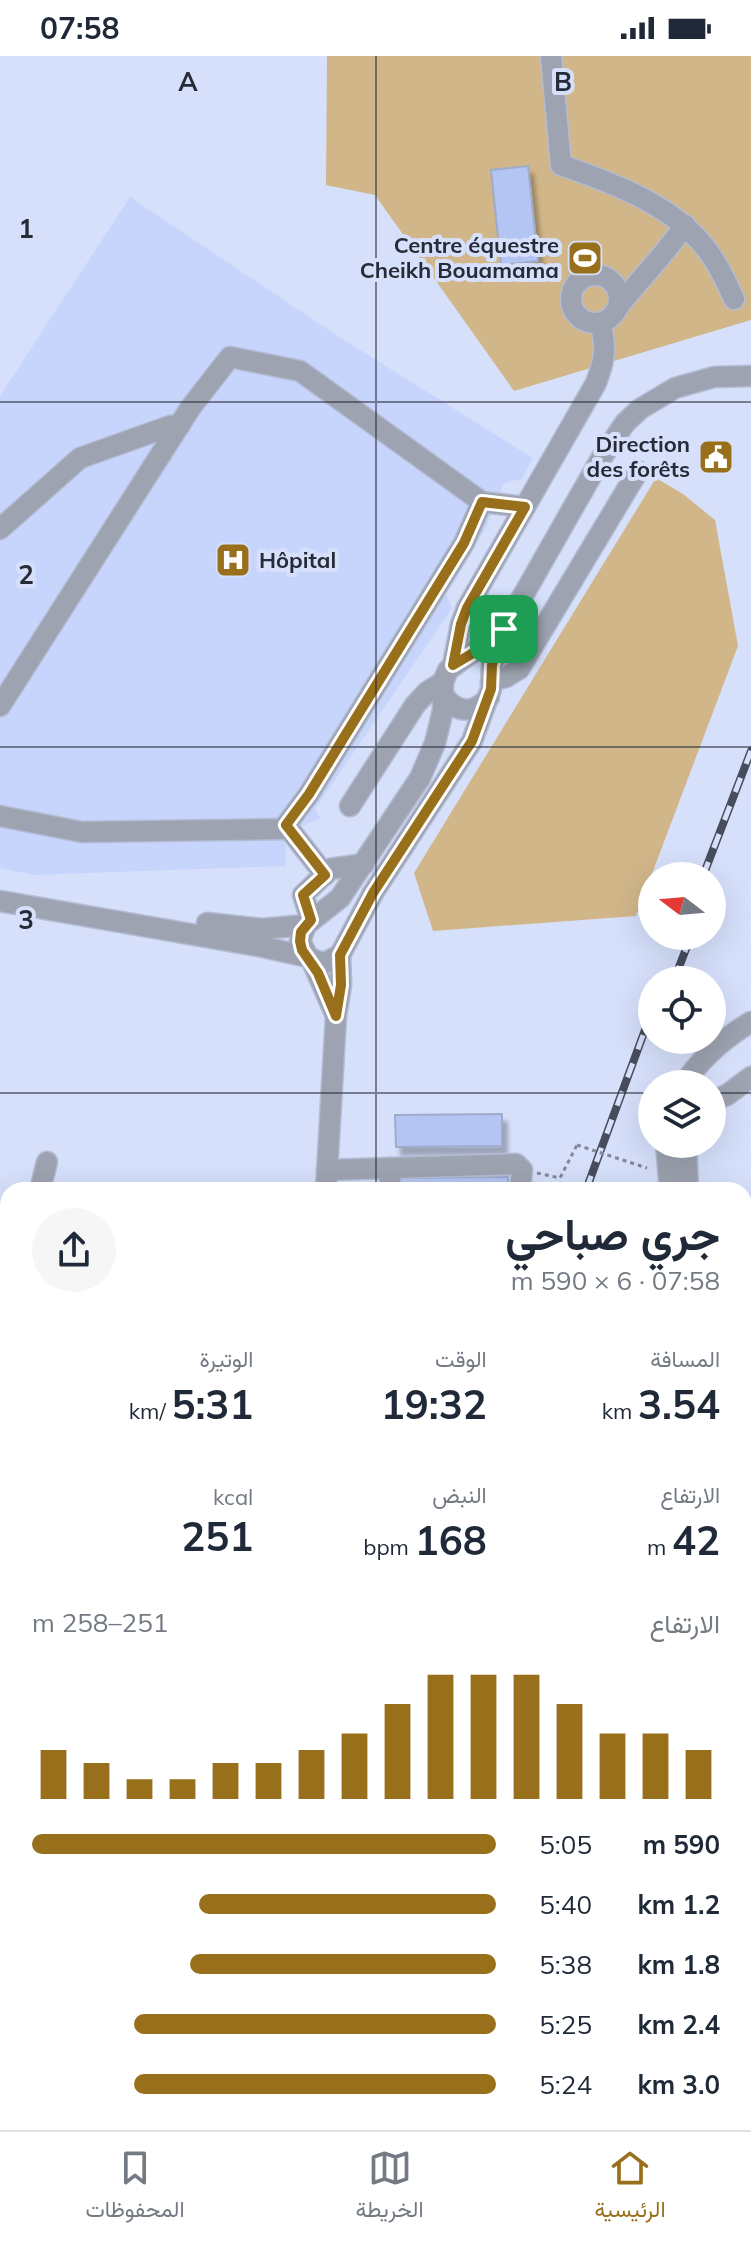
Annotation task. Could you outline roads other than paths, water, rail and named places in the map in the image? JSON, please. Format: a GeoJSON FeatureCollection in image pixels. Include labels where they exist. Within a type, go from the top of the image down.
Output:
{"type":"FeatureCollection","features":[{"type":"Feature","properties":{"kind":"street"},"geometry":{"type":"LineString","coordinates":[[551,56],[561,165],[607,181],[685,225],[714,259],[734,299]]}},
{"type":"Feature","properties":{"kind":"street"},"geometry":{"type":"LineString","coordinates":[[650,268],[628,275],[596,275],[582,279],[573,291],[573,307],[584,320],[600,323],[614,314],[665,254],[685,225]]}},
{"type":"Feature","properties":{"kind":"street"},"geometry":{"type":"LineString","coordinates":[[604,276],[615,285],[618,307]]}},
{"type":"Feature","properties":{"kind":"street"},"geometry":{"type":"LineString","coordinates":[[336,1016],[300,941],[311,921],[340,898],[420,778],[440,724],[467,608],[596,383],[603,365],[606,343],[600,323]]}},
{"type":"Feature","properties":{"kind":"street"},"geometry":{"type":"LineString","coordinates":[[0,706],[180,425],[230,357],[300,371],[482,502],[525,507]]}},
{"type":"Feature","properties":{"kind":"street"},"geometry":{"type":"LineString","coordinates":[[0,901],[235,941],[327,962],[343,949],[373,893],[464,755],[490,685],[504,629],[602,457],[625,423],[656,397],[684,384],[714,377],[751,376]]}},
{"type":"Feature","properties":{"kind":"street"},"geometry":{"type":"LineString","coordinates":[[0,529],[80,458],[180,425]]}},
{"type":"Feature","properties":{"kind":"street"},"geometry":{"type":"LineString","coordinates":[[450,676],[457,709],[466,711],[475,709],[490,685],[519,669],[638,471]]}},
{"type":"Feature","properties":{"kind":"street"},"geometry":{"type":"LineString","coordinates":[[0,816],[82,832],[283,829],[309,794],[464,543],[482,502]]}},
{"type":"Feature","properties":{"kind":"street"},"geometry":{"type":"LineString","coordinates":[[350,806],[415,705],[504,629]]}},
{"type":"Feature","properties":{"kind":"street"},"geometry":{"type":"LineString","coordinates":[[450,676],[467,661],[482,666],[490,685]]}},
{"type":"Feature","properties":{"kind":"street"},"geometry":{"type":"LineString","coordinates":[[286,825],[325,875]]}},
{"type":"Feature","properties":{"kind":"street"},"geometry":{"type":"LineString","coordinates":[[311,921],[303,895],[330,869],[364,864]]}},
{"type":"Feature","properties":{"kind":"street"},"geometry":{"type":"LineString","coordinates":[[0,887],[240,928],[332,919],[343,929],[343,949],[326,1180],[390,1168],[516,1164],[521,1180]]}},
{"type":"Feature","properties":{"kind":"street"},"geometry":{"type":"LineString","coordinates":[[695,1070],[732,1033],[751,1022]]}},
{"type":"Feature","properties":{"kind":"street"},"geometry":{"type":"LineString","coordinates":[[726,1095],[751,1077]]}},
{"type":"Feature","properties":{"kind":"street"},"geometry":{"type":"LineString","coordinates":[[667,1158],[669,1182]]}},
{"type":"Feature","properties":{"kind":"street"},"geometry":{"type":"LineString","coordinates":[[687,1158],[688,1182]]}},
{"type":"Feature","properties":{"kind":"street"},"geometry":{"type":"LineString","coordinates":[[42,1182],[47,1162]]}},
{"type":"Feature","properties":{"kind":"street"},"geometry":{"type":"LineString","coordinates":[[390,1168],[390,1182]]}},
{"type":"Feature","properties":{"kind":"railway"},"geometry":{"type":"LineString","coordinates":[[708,862],[751,751]]}},
{"type":"Feature","properties":{"kind":"railway"},"geometry":{"type":"LineString","coordinates":[[679,966],[686,950]]}},
{"type":"Feature","properties":{"kind":"railway"},"geometry":{"type":"LineString","coordinates":[[589,1182],[638,1049]]}},
{"type":"Feature","properties":{"kind":"place","name":"Centre équestre Cheikh Bouamama"},"geometry":{"type":"Point","coordinates":[585,258]}},
{"type":"Feature","properties":{"kind":"place","name":"Direction des forêts"},"geometry":{"type":"Point","coordinates":[716,457]}},
{"type":"Feature","properties":{"kind":"place","name":"Hôpital"},"geometry":{"type":"Point","coordinates":[233,560]}}]}
